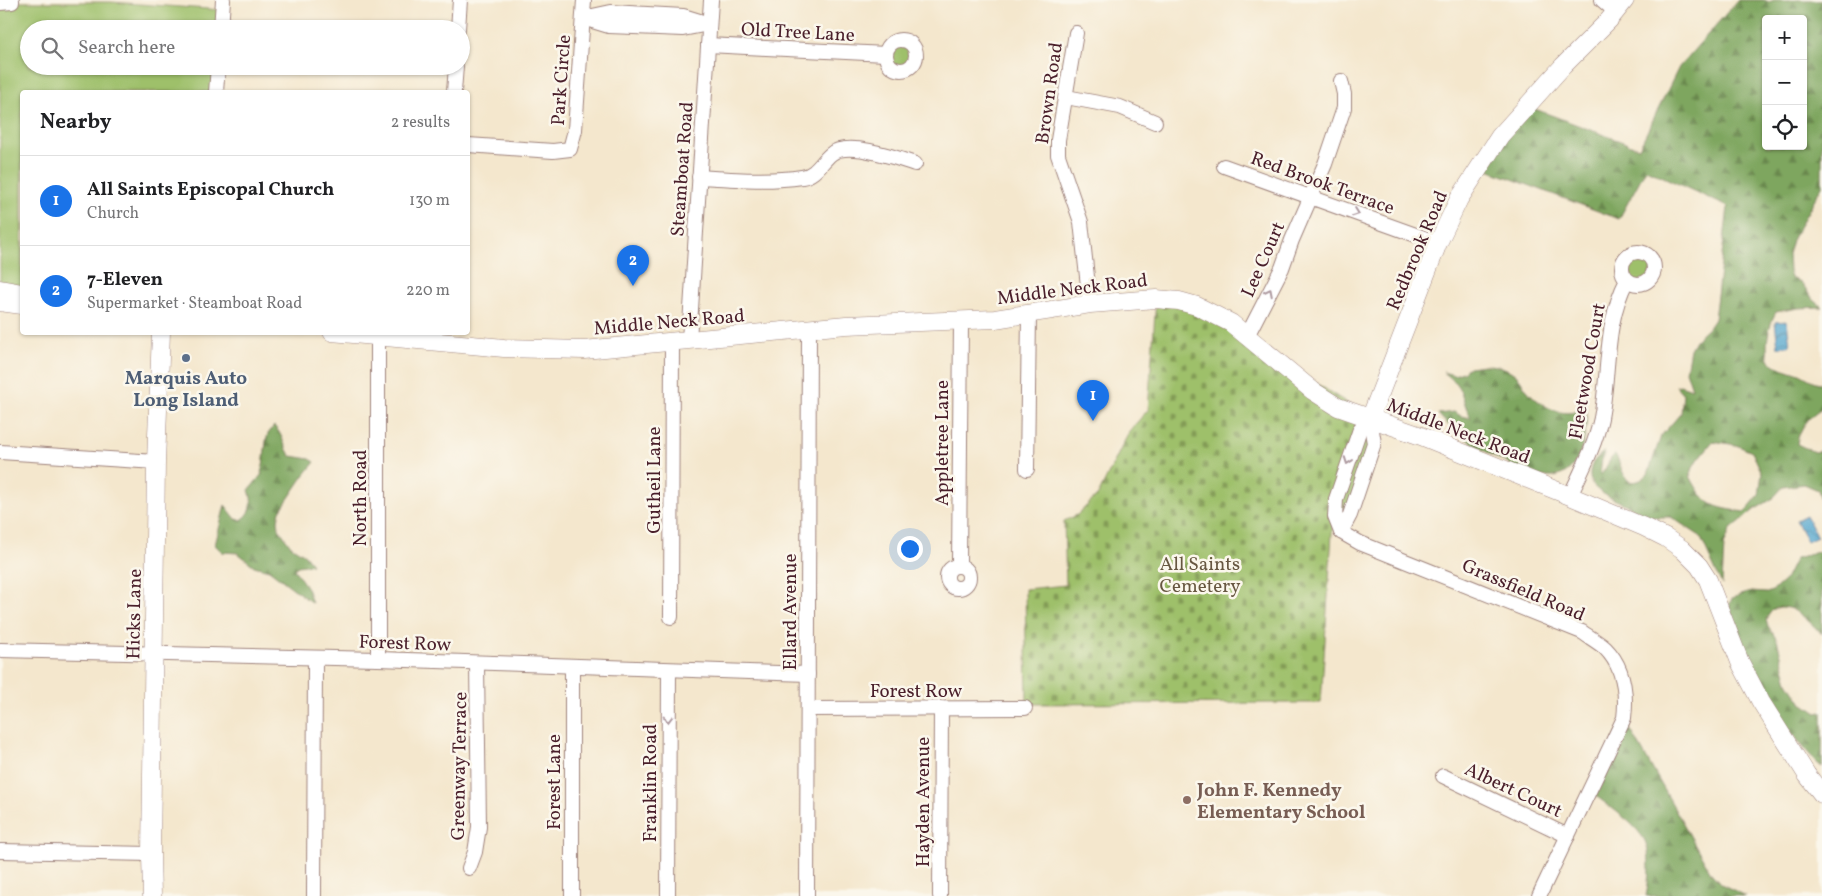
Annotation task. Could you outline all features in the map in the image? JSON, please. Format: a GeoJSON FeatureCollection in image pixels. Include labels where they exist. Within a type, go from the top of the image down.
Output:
{"type":"FeatureCollection","features":[{"type":"Feature","properties":{"kind":"main road","name":"Redbrook Road"},"geometry":{"type":"LineString","coordinates":[[1370,419],[1438,243],[1456,204],[1500,136],[1620,6]]}},
{"type":"Feature","properties":{"kind":"main road"},"geometry":{"type":"LineString","coordinates":[[0,289],[20,293]]}},
{"type":"Feature","properties":{"kind":"main road","name":"Middle Neck Road"},"geometry":{"type":"LineString","coordinates":[[360,335],[504,348],[552,350],[607,349],[846,325],[995,319],[1090,304],[1156,299],[1179,301],[1197,306],[1231,323],[1322,398],[1370,419],[1439,443],[1644,527],[1666,538],[1682,549],[1699,566],[1708,580],[1740,662],[1788,744],[1822,794]]}},
{"type":"Feature","properties":{"kind":"main road"},"geometry":{"type":"LineString","coordinates":[[0,302],[20,305]]}},
{"type":"Feature","properties":{"kind":"main road","name":"Hicks Lane"},"geometry":{"type":"LineString","coordinates":[[152,896],[156,462],[161,335]]}},
{"type":"Feature","properties":{"kind":"main road","name":"Middle Neck Road"},"geometry":{"type":"LineString","coordinates":[[1788,744],[1812,770],[1822,777]]}},
{"type":"Feature","properties":{"kind":"street"},"geometry":{"type":"LineString","coordinates":[[0,3],[12,2],[12,0]]}},
{"type":"Feature","properties":{"kind":"street"},"geometry":{"type":"LineString","coordinates":[[222,20],[223,0]]}},
{"type":"Feature","properties":{"kind":"street"},"geometry":{"type":"LineString","coordinates":[[459,20],[460,0]]}},
{"type":"Feature","properties":{"kind":"street","name":"Park Circle"},"geometry":{"type":"LineString","coordinates":[[470,145],[553,151],[570,149],[575,130],[584,0]]}},
{"type":"Feature","properties":{"kind":"street","name":"Steamboat Road"},"geometry":{"type":"LineString","coordinates":[[680,341],[699,177],[711,0]]}},
{"type":"Feature","properties":{"kind":"street"},"geometry":{"type":"LineString","coordinates":[[1602,0],[1620,6]]}},
{"type":"Feature","properties":{"kind":"street"},"geometry":{"type":"LineString","coordinates":[[583,18],[609,26],[683,29],[709,24]]}},
{"type":"Feature","properties":{"kind":"street","name":"Brown Road"},"geometry":{"type":"LineString","coordinates":[[1076,33],[1058,140],[1058,155],[1081,222],[1090,304]]}},
{"type":"Feature","properties":{"kind":"street","name":"Old Tree Lane"},"geometry":{"type":"LineString","coordinates":[[708,44],[886,54]]}},
{"type":"Feature","properties":{"kind":"street"},"geometry":{"type":"LineString","coordinates":[[216,90],[217,75]]}},
{"type":"Feature","properties":{"kind":"street"},"geometry":{"type":"LineString","coordinates":[[454,90],[455,75]]}},
{"type":"Feature","properties":{"kind":"street","name":"Lee Court"},"geometry":{"type":"LineString","coordinates":[[1247,336],[1282,268],[1325,164],[1344,108],[1344,94],[1341,81]]}},
{"type":"Feature","properties":{"kind":"street"},"geometry":{"type":"LineString","coordinates":[[1066,97],[1120,107],[1155,122]]}},
{"type":"Feature","properties":{"kind":"street"},"geometry":{"type":"LineString","coordinates":[[699,177],[744,180],[804,177],[816,171],[832,153],[840,149],[886,154],[915,164]]}},
{"type":"Feature","properties":{"kind":"street","name":"Red Brook Terrace"},"geometry":{"type":"LineString","coordinates":[[1224,166],[1438,243]]}},
{"type":"Feature","properties":{"kind":"street","name":"Fleetwood Court"},"geometry":{"type":"LineString","coordinates":[[1570,496],[1597,434],[1603,406],[1613,317],[1617,301],[1627,280]]}},
{"type":"Feature","properties":{"kind":"street"},"geometry":{"type":"LineString","coordinates":[[1028,470],[1029,314]]}},
{"type":"Feature","properties":{"kind":"street","name":"Appletree Lane"},"geometry":{"type":"LineString","coordinates":[[958,565],[961,321]]}},
{"type":"Feature","properties":{"kind":"street","name":"Ellard Avenue"},"geometry":{"type":"LineString","coordinates":[[807,896],[809,328]]}},
{"type":"Feature","properties":{"kind":"street","name":"North Road"},"geometry":{"type":"LineString","coordinates":[[378,337],[378,660]]}},
{"type":"Feature","properties":{"kind":"street","name":"Gutheil Lane"},"geometry":{"type":"LineString","coordinates":[[671,618],[680,341]]}},
{"type":"Feature","properties":{"kind":"street"},"geometry":{"type":"LineString","coordinates":[[1341,532],[1350,515],[1374,443],[1370,419]]}},
{"type":"Feature","properties":{"kind":"street"},"geometry":{"type":"LineString","coordinates":[[1341,532],[1335,517],[1336,499],[1360,430],[1370,419]]}},
{"type":"Feature","properties":{"kind":"street"},"geometry":{"type":"LineString","coordinates":[[0,452],[156,462]]}},
{"type":"Feature","properties":{"kind":"street","name":"Grassfield Road"},"geometry":{"type":"LineString","coordinates":[[1341,532],[1360,543],[1582,632],[1605,648],[1619,668],[1626,701],[1624,718],[1539,896]]}},
{"type":"Feature","properties":{"kind":"street","name":"Forest Row"},"geometry":{"type":"LineString","coordinates":[[0,650],[808,674]]}},
{"type":"Feature","properties":{"kind":"street"},"geometry":{"type":"LineString","coordinates":[[314,896],[316,658]]}},
{"type":"Feature","properties":{"kind":"street","name":"Greenway Terrace"},"geometry":{"type":"LineString","coordinates":[[469,868],[475,852],[479,827],[478,663]]}},
{"type":"Feature","properties":{"kind":"street","name":"Forest Lane"},"geometry":{"type":"LineString","coordinates":[[572,667],[572,896]]}},
{"type":"Feature","properties":{"kind":"street","name":"Franklin Road"},"geometry":{"type":"LineString","coordinates":[[668,896],[669,670]]}},
{"type":"Feature","properties":{"kind":"street","name":"Hayden Avenue"},"geometry":{"type":"LineString","coordinates":[[940,896],[941,708]]}},
{"type":"Feature","properties":{"kind":"street","name":"Forest Row"},"geometry":{"type":"LineString","coordinates":[[808,709],[1025,708]]}},
{"type":"Feature","properties":{"kind":"street","name":"Albert Court"},"geometry":{"type":"LineString","coordinates":[[1443,776],[1568,836]]}},
{"type":"Feature","properties":{"kind":"street"},"geometry":{"type":"LineString","coordinates":[[0,851],[151,854]]}},
{"type":"Feature","properties":{"kind":"green space"},"geometry":{"type":"Polygon","coordinates":[[[1738,0],[1764,0],[1769,2],[1774,0],[1822,0],[1822,186],[1792,240],[1788,254],[1791,278],[1801,282],[1813,299],[1822,307],[1798,308],[1776,312],[1769,331],[1767,347],[1770,360],[1774,365],[1800,374],[1815,382],[1822,383],[1822,408],[1805,423],[1797,444],[1814,452],[1822,451],[1822,503],[1818,490],[1804,484],[1783,487],[1772,499],[1754,510],[1731,529],[1724,545],[1722,585],[1700,536],[1671,517],[1651,517],[1646,523],[1642,515],[1634,509],[1597,489],[1591,482],[1590,473],[1595,460],[1605,451],[1600,475],[1615,454],[1624,475],[1629,481],[1634,482],[1641,479],[1648,474],[1661,436],[1681,413],[1683,394],[1676,386],[1680,385],[1692,389],[1686,371],[1690,349],[1695,340],[1708,328],[1714,319],[1728,207],[1646,169],[1619,219],[1480,167],[1527,106],[1639,148],[1679,67],[1738,0]],[[1713,441],[1694,465],[1690,476],[1701,494],[1712,504],[1725,509],[1745,512],[1759,495],[1762,473],[1752,452],[1736,445],[1713,441]]]}},
{"type":"Feature","properties":{"kind":"green space"},"geometry":{"type":"Polygon","coordinates":[[[111,2],[222,10],[221,20],[20,20],[20,75],[217,75],[216,90],[20,90],[20,299],[0,296],[0,3],[111,2]]]}},
{"type":"Feature","properties":{"kind":"green space"},"geometry":{"type":"Polygon","coordinates":[[[902,43],[911,46],[914,55],[911,64],[902,67],[893,64],[890,55],[893,46],[902,43]]]}},
{"type":"Feature","properties":{"kind":"green space"},"geometry":{"type":"Polygon","coordinates":[[[1638,255],[1647,259],[1651,268],[1647,277],[1638,281],[1629,277],[1625,268],[1629,259],[1638,255]]]}},
{"type":"Feature","properties":{"kind":"green space","name":"All Saints Cemetery"},"geometry":{"type":"Polygon","coordinates":[[[1156,299],[1177,302],[1247,338],[1370,418],[1334,503],[1321,703],[1027,704],[1025,589],[1066,585],[1064,521],[1077,515],[1098,495],[1130,430],[1148,410],[1156,299]]]}},
{"type":"Feature","properties":{"kind":"green space"},"geometry":{"type":"Polygon","coordinates":[[[1498,366],[1509,370],[1518,377],[1532,396],[1546,407],[1571,413],[1587,406],[1582,448],[1572,467],[1554,477],[1527,472],[1477,446],[1444,421],[1438,414],[1454,412],[1471,418],[1459,388],[1443,372],[1454,375],[1463,372],[1469,367],[1498,366]]]}},
{"type":"Feature","properties":{"kind":"green space"},"geometry":{"type":"Polygon","coordinates":[[[1369,424],[1371,444],[1341,528],[1339,500],[1369,424]]]}},
{"type":"Feature","properties":{"kind":"green space"},"geometry":{"type":"Polygon","coordinates":[[[274,426],[291,456],[310,459],[315,462],[280,511],[278,520],[279,529],[291,546],[305,555],[312,564],[298,566],[294,569],[307,588],[312,603],[269,570],[254,566],[238,553],[222,552],[215,545],[225,505],[236,519],[241,520],[250,511],[251,499],[249,490],[262,474],[266,441],[268,434],[274,426]]]}},
{"type":"Feature","properties":{"kind":"green space"},"geometry":{"type":"Polygon","coordinates":[[[1822,551],[1822,634],[1800,614],[1787,608],[1780,607],[1774,609],[1766,619],[1777,640],[1788,682],[1801,702],[1817,713],[1822,712],[1822,767],[1793,735],[1749,665],[1729,606],[1732,598],[1750,592],[1767,593],[1774,590],[1785,580],[1796,558],[1822,551]]]}},
{"type":"Feature","properties":{"kind":"green space"},"geometry":{"type":"Polygon","coordinates":[[[1624,718],[1711,873],[1721,884],[1746,896],[1646,896],[1649,860],[1645,841],[1634,827],[1590,791],[1624,718]]]}},
{"type":"Feature","properties":{"kind":"water"},"geometry":{"type":"Polygon","coordinates":[[[1787,321],[1790,345],[1778,347],[1775,322],[1787,321]]]}},
{"type":"Feature","properties":{"kind":"water"},"geometry":{"type":"Polygon","coordinates":[[[1806,515],[1817,537],[1807,542],[1796,520],[1806,515]]]}},
{"type":"Feature","properties":{"kind":"place","name":"7-Eleven"},"geometry":{"type":"Point","coordinates":[633,286]}},
{"type":"Feature","properties":{"kind":"place","name":"Marquis Auto Long Island"},"geometry":{"type":"Point","coordinates":[186,358]}},
{"type":"Feature","properties":{"kind":"place","name":"All Saints Episcopal Church"},"geometry":{"type":"Point","coordinates":[1093,421]}},
{"type":"Feature","properties":{"kind":"place","name":"John F. Kennedy Elementary School"},"geometry":{"type":"Point","coordinates":[1187,800]}}]}
